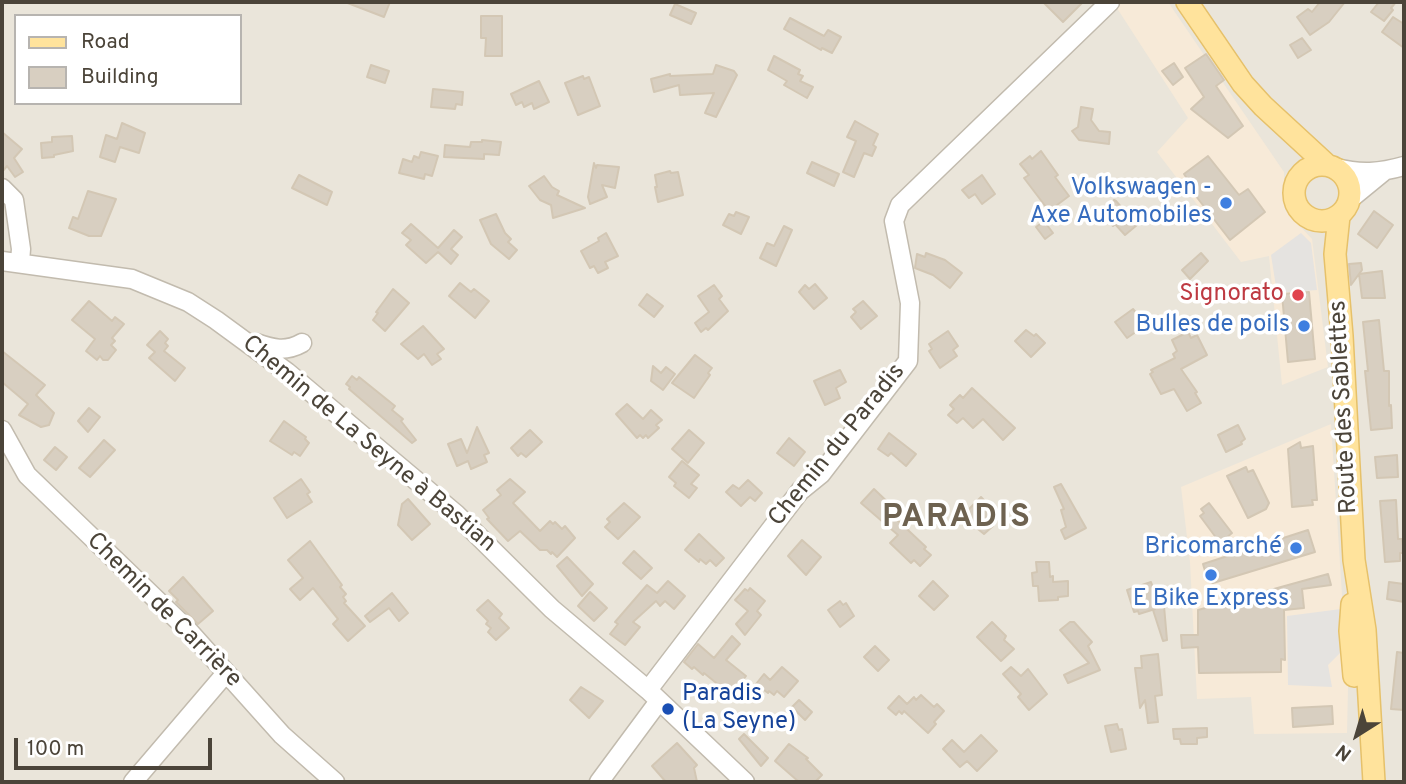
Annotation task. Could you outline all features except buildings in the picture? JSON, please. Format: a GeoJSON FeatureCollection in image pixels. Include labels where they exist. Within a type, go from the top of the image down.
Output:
{"type":"FeatureCollection","features":[{"type":"Feature","properties":{"kind":"main road"},"geometry":{"type":"LineString","coordinates":[[1187,2],[1243,85],[1278,121],[1348,181],[1336,212],[1310,218],[1297,207],[1294,190],[1301,173],[1297,149],[1278,121]]}},
{"type":"Feature","properties":{"kind":"main road"},"geometry":{"type":"LineString","coordinates":[[1301,173],[1313,166],[1332,166]]}},
{"type":"Feature","properties":{"kind":"main road","name":"Route des Sablettes"},"geometry":{"type":"LineString","coordinates":[[1336,212],[1335,254],[1354,560],[1365,630],[1374,782]]}},
{"type":"Feature","properties":{"kind":"main road","name":"Route des Sablettes"},"geometry":{"type":"LineString","coordinates":[[1354,560],[1350,632],[1363,782]]}},
{"type":"Feature","properties":{"kind":"street","name":"Chemin du Paradis"},"geometry":{"type":"LineString","coordinates":[[599,782],[654,696],[800,491],[821,474],[908,361],[910,303],[894,221],[900,205],[999,106],[1110,2]]}},
{"type":"Feature","properties":{"kind":"street"},"geometry":{"type":"LineString","coordinates":[[1332,166],[1355,173],[1384,172],[1404,166]]}},
{"type":"Feature","properties":{"kind":"street"},"geometry":{"type":"LineString","coordinates":[[1336,212],[1384,172]]}},
{"type":"Feature","properties":{"kind":"street"},"geometry":{"type":"LineString","coordinates":[[2,188],[14,200],[21,249],[11,261]]}},
{"type":"Feature","properties":{"kind":"street","name":"Chemin de La Seyne à Bastian"},"geometry":{"type":"LineString","coordinates":[[11,261],[132,279],[188,302],[241,337],[456,514],[552,609],[654,696],[745,782]]}},
{"type":"Feature","properties":{"kind":"street"},"geometry":{"type":"LineString","coordinates":[[241,337],[273,349],[293,348],[302,343],[286,372]]}},
{"type":"Feature","properties":{"kind":"street","name":"Chemin de Carrière"},"geometry":{"type":"LineString","coordinates":[[2,430],[27,475],[187,629],[282,735],[335,782]]}},
{"type":"Feature","properties":{"kind":"street"},"geometry":{"type":"LineString","coordinates":[[133,782],[226,673]]}},
{"type":"Feature","properties":{"kind":"shaded area"},"geometry":{"type":"Polygon","coordinates":[[[2,2],[1404,2],[1404,782],[2,782],[2,2]]]}},
{"type":"Feature","properties":{"kind":"shaded area"},"geometry":{"type":"Polygon","coordinates":[[[1113,2],[1168,2],[1284,172],[1285,210],[1312,239],[1328,367],[1282,385],[1269,256],[1241,262],[1157,152],[1188,118],[1113,2]]]}},
{"type":"Feature","properties":{"kind":"shaded area"},"geometry":{"type":"Polygon","coordinates":[[[1301,233],[1311,243],[1317,290],[1277,293],[1271,255],[1301,233]]]}},
{"type":"Feature","properties":{"kind":"shaded area"},"geometry":{"type":"Polygon","coordinates":[[[1331,424],[1348,688],[1347,733],[1254,734],[1251,697],[1197,699],[1190,562],[1181,487],[1331,424]]]}},
{"type":"Feature","properties":{"kind":"shaded area"},"geometry":{"type":"Polygon","coordinates":[[[1341,609],[1343,650],[1328,665],[1332,687],[1288,685],[1287,616],[1341,609]]]}},
{"type":"Feature","properties":{"kind":"place","name":"Volkswagen - Axe Automobiles"},"geometry":{"type":"Point","coordinates":[1226,203]}},
{"type":"Feature","properties":{"kind":"place","name":"Signorato"},"geometry":{"type":"Point","coordinates":[1298,295]}},
{"type":"Feature","properties":{"kind":"place","name":"Bulles de poils"},"geometry":{"type":"Point","coordinates":[1304,326]}},
{"type":"Feature","properties":{"kind":"place","name":"Bricomarché"},"geometry":{"type":"Point","coordinates":[1296,548]}},
{"type":"Feature","properties":{"kind":"place","name":"E Bike Express"},"geometry":{"type":"Point","coordinates":[1211,575]}},
{"type":"Feature","properties":{"kind":"place","name":"Paradis (La Seyne)"},"geometry":{"type":"Point","coordinates":[668,709]}},
{"type":"Feature","properties":{"kind":"district","name":"PARADIS"},"geometry":{"type":"Point","coordinates":[957,520]}}]}
